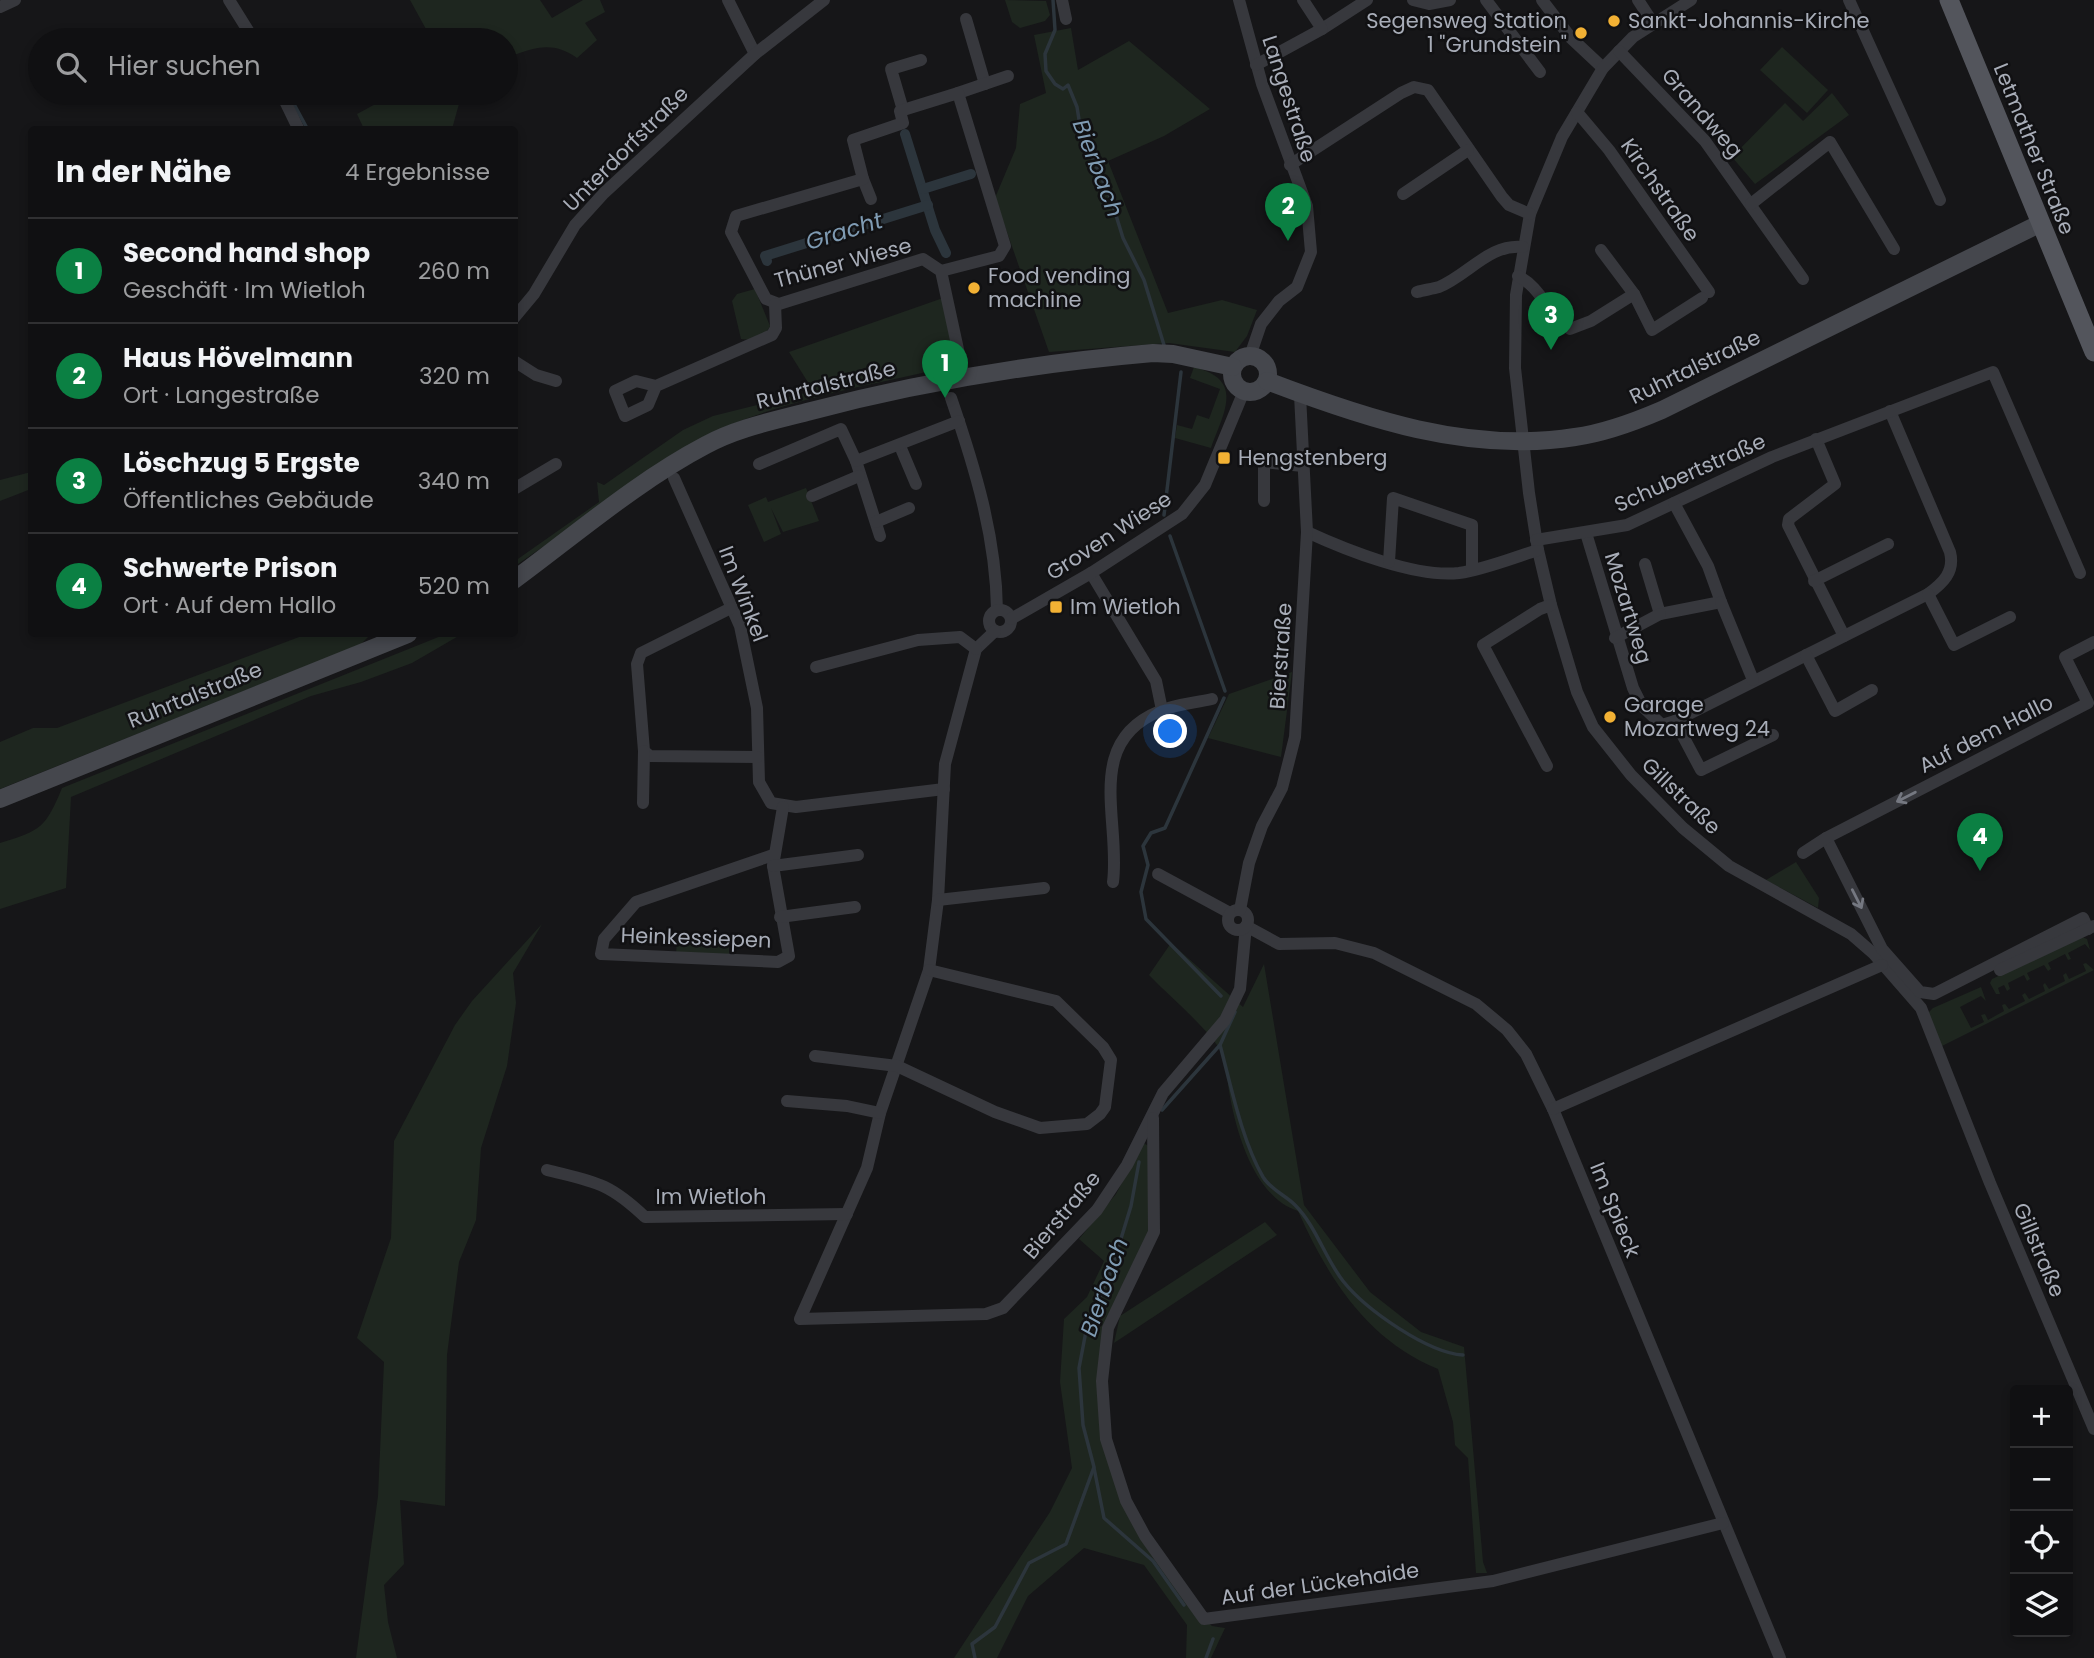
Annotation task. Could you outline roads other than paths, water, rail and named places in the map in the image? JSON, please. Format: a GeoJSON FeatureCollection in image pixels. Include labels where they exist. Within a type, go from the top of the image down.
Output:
{"type":"FeatureCollection","features":[{"type":"Feature","properties":{"kind":"main road","name":"Letmather Straße"},"geometry":{"type":"LineString","coordinates":[[1949,0],[2039,224],[2094,352]]}},
{"type":"Feature","properties":{"kind":"main road","name":"Ruhrtalstraße"},"geometry":{"type":"LineString","coordinates":[[1267,381],[1354,414],[1424,431],[1522,440],[1574,437],[1623,425],[1662,410],[2039,224]]}},
{"type":"Feature","properties":{"kind":"main road","name":"Ruhrtalstraße"},"geometry":{"type":"LineString","coordinates":[[518,577],[618,504],[706,445],[737,431],[851,400],[964,377],[1153,353],[1173,354],[1233,367]]}},
{"type":"Feature","properties":{"kind":"main road"},"geometry":{"type":"LineString","coordinates":[[1250,356],[1257,357],[1267,367],[1267,381],[1261,388],[1244,391],[1234,384],[1233,367],[1240,359],[1250,356]]}},
{"type":"Feature","properties":{"kind":"main road","name":"Ruhrtalstraße"},"geometry":{"type":"LineString","coordinates":[[0,799],[401,637]]}},
{"type":"Feature","properties":{"kind":"street"},"geometry":{"type":"LineString","coordinates":[[0,7],[15,0]]}},
{"type":"Feature","properties":{"kind":"street"},"geometry":{"type":"LineString","coordinates":[[229,0],[246,28]]}},
{"type":"Feature","properties":{"kind":"street"},"geometry":{"type":"LineString","coordinates":[[728,0],[755,54]]}},
{"type":"Feature","properties":{"kind":"street","name":"Unterdorfstraße"},"geometry":{"type":"LineString","coordinates":[[518,313],[534,294],[575,225],[589,209],[685,115],[755,54],[824,0]]}},
{"type":"Feature","properties":{"kind":"street"},"geometry":{"type":"LineString","coordinates":[[1062,0],[1066,19]]}},
{"type":"Feature","properties":{"kind":"street","name":"Langestraße"},"geometry":{"type":"LineString","coordinates":[[1239,0],[1256,65],[1307,206],[1311,252],[1297,287],[1279,300],[1261,324],[1250,356]]}},
{"type":"Feature","properties":{"kind":"street"},"geometry":{"type":"LineString","coordinates":[[1303,0],[1322,29]]}},
{"type":"Feature","properties":{"kind":"street"},"geometry":{"type":"LineString","coordinates":[[1256,65],[1322,29],[1350,4],[1367,0]]}},
{"type":"Feature","properties":{"kind":"street"},"geometry":{"type":"LineString","coordinates":[[1413,0],[1429,4],[1450,0]]}},
{"type":"Feature","properties":{"kind":"street"},"geometry":{"type":"LineString","coordinates":[[1486,0],[1540,72]]}},
{"type":"Feature","properties":{"kind":"street"},"geometry":{"type":"LineString","coordinates":[[1542,0],[1571,38],[1603,68]]}},
{"type":"Feature","properties":{"kind":"street"},"geometry":{"type":"LineString","coordinates":[[1638,0],[1653,23]]}},
{"type":"Feature","properties":{"kind":"street"},"geometry":{"type":"LineString","coordinates":[[1522,440],[1514,342],[1518,276],[1530,214],[1549,166],[1603,68],[1653,23],[1691,0]]}},
{"type":"Feature","properties":{"kind":"street"},"geometry":{"type":"LineString","coordinates":[[1849,0],[1940,200]]}},
{"type":"Feature","properties":{"kind":"street"},"geometry":{"type":"LineString","coordinates":[[966,19],[985,84]]}},
{"type":"Feature","properties":{"kind":"street","name":"Grandweg"},"geometry":{"type":"LineString","coordinates":[[1619,51],[1705,141],[1803,279]]}},
{"type":"Feature","properties":{"kind":"street"},"geometry":{"type":"LineString","coordinates":[[903,110],[891,69],[921,60]]}},
{"type":"Feature","properties":{"kind":"street"},"geometry":{"type":"LineString","coordinates":[[872,199],[863,179],[853,140],[904,124],[900,111],[1008,76]]}},
{"type":"Feature","properties":{"kind":"street"},"geometry":{"type":"LineString","coordinates":[[1290,165],[1414,87],[1428,90],[1435,98],[1468,150],[1509,205],[1530,214]]}},
{"type":"Feature","properties":{"kind":"street"},"geometry":{"type":"LineString","coordinates":[[942,271],[999,256],[1005,246],[958,93]]}},
{"type":"Feature","properties":{"kind":"street"},"geometry":{"type":"LineString","coordinates":[[287,105],[297,126]]}},
{"type":"Feature","properties":{"kind":"street","name":"Kirchstraße"},"geometry":{"type":"LineString","coordinates":[[1577,112],[1609,150],[1705,295],[1652,330],[1634,294],[1601,250]]}},
{"type":"Feature","properties":{"kind":"street"},"geometry":{"type":"LineString","coordinates":[[1751,204],[1830,142],[1894,249]]}},
{"type":"Feature","properties":{"kind":"street"},"geometry":{"type":"LineString","coordinates":[[1404,194],[1468,150]]}},
{"type":"Feature","properties":{"kind":"street","name":"Thüner Wiese"},"geometry":{"type":"LineString","coordinates":[[863,179],[736,216],[731,232],[747,267],[766,299],[775,303],[923,259],[942,271],[964,377]]}},
{"type":"Feature","properties":{"kind":"street"},"geometry":{"type":"LineString","coordinates":[[1417,292],[1440,287],[1507,247],[1523,247]]}},
{"type":"Feature","properties":{"kind":"street"},"geometry":{"type":"LineString","coordinates":[[1518,276],[1533,286],[1563,325],[1570,329],[1591,321],[1634,294]]}},
{"type":"Feature","properties":{"kind":"street"},"geometry":{"type":"LineString","coordinates":[[656,386],[772,335],[776,328],[775,303]]}},
{"type":"Feature","properties":{"kind":"street"},"geometry":{"type":"LineString","coordinates":[[518,364],[536,375],[556,381]]}},
{"type":"Feature","properties":{"kind":"street","name":"Schubertstraße"},"geometry":{"type":"LineString","coordinates":[[1307,532],[1345,550],[1389,562],[1456,573],[1472,570],[1537,545],[1627,525],[1816,439],[1993,372],[2080,573]]}},
{"type":"Feature","properties":{"kind":"street","name":"Groven Wiese"},"geometry":{"type":"LineString","coordinates":[[995,631],[1009,629],[1011,619],[1170,524],[1191,505],[1211,471],[1244,391]]}},
{"type":"Feature","properties":{"kind":"street","name":"Bierstraße"},"geometry":{"type":"LineString","coordinates":[[1235,912],[1262,826],[1282,788],[1295,737],[1305,611],[1307,532],[1300,395]]}},
{"type":"Feature","properties":{"kind":"street"},"geometry":{"type":"LineString","coordinates":[[951,398],[985,503],[997,572],[997,611]]}},
{"type":"Feature","properties":{"kind":"street"},"geometry":{"type":"LineString","coordinates":[[1773,735],[1701,770],[1675,721],[1928,594],[1948,577],[1952,560],[1890,411]]}},
{"type":"Feature","properties":{"kind":"street"},"geometry":{"type":"LineString","coordinates":[[856,461],[959,421]]}},
{"type":"Feature","properties":{"kind":"street"},"geometry":{"type":"LineString","coordinates":[[759,464],[841,429],[856,461],[880,536]]}},
{"type":"Feature","properties":{"kind":"street"},"geometry":{"type":"LineString","coordinates":[[1816,439],[1835,484],[1789,519],[1788,525],[1844,636]]}},
{"type":"Feature","properties":{"kind":"street","name":"Gillstraße"},"geometry":{"type":"LineString","coordinates":[[1522,440],[1537,545],[1551,606],[1577,692],[1593,727],[1631,775],[1683,828],[1730,866],[1851,934],[1921,1008],[2094,1429]]}},
{"type":"Feature","properties":{"kind":"street"},"geometry":{"type":"LineString","coordinates":[[900,446],[916,484]]}},
{"type":"Feature","properties":{"kind":"street"},"geometry":{"type":"LineString","coordinates":[[1265,501],[1264,461],[1303,466]]}},
{"type":"Feature","properties":{"kind":"street"},"geometry":{"type":"LineString","coordinates":[[518,487],[556,464]]}},
{"type":"Feature","properties":{"kind":"street"},"geometry":{"type":"LineString","coordinates":[[812,496],[859,476]]}},
{"type":"Feature","properties":{"kind":"street","name":"Im Winkel"},"geometry":{"type":"LineString","coordinates":[[674,478],[740,626],[757,708],[759,782],[771,803],[783,807]]}},
{"type":"Feature","properties":{"kind":"street"},"geometry":{"type":"LineString","coordinates":[[1389,562],[1393,498],[1472,525],[1472,570]]}},
{"type":"Feature","properties":{"kind":"street"},"geometry":{"type":"LineString","coordinates":[[1674,503],[1708,566],[1753,680]]}},
{"type":"Feature","properties":{"kind":"street"},"geometry":{"type":"LineString","coordinates":[[876,522],[909,508]]}},
{"type":"Feature","properties":{"kind":"street","name":"Mozartweg"},"geometry":{"type":"LineString","coordinates":[[1586,533],[1615,638],[1637,699],[1661,724],[1675,721]]}},
{"type":"Feature","properties":{"kind":"street"},"geometry":{"type":"LineString","coordinates":[[1814,581],[1888,544]]}},
{"type":"Feature","properties":{"kind":"street"},"geometry":{"type":"LineString","coordinates":[[1645,564],[1660,614]]}},
{"type":"Feature","properties":{"kind":"street"},"geometry":{"type":"LineString","coordinates":[[1091,573],[1156,681],[1162,710]]}},
{"type":"Feature","properties":{"kind":"street"},"geometry":{"type":"LineString","coordinates":[[1928,594],[1954,645],[2010,617]]}},
{"type":"Feature","properties":{"kind":"street"},"geometry":{"type":"LineString","coordinates":[[1615,638],[1660,614],[1721,602]]}},
{"type":"Feature","properties":{"kind":"street"},"geometry":{"type":"LineString","coordinates":[[1547,766],[1483,645],[1540,609],[1551,606]]}},
{"type":"Feature","properties":{"kind":"street"},"geometry":{"type":"LineString","coordinates":[[643,803],[638,664],[641,653],[732,608]]}},
{"type":"Feature","properties":{"kind":"street"},"geometry":{"type":"LineString","coordinates":[[847,1214],[867,1168],[880,1113],[929,970],[938,900],[945,764],[954,725],[976,649],[995,631],[990,627],[989,618],[997,611],[1006,612],[1011,619]]}},
{"type":"Feature","properties":{"kind":"street"},"geometry":{"type":"LineString","coordinates":[[816,667],[918,640],[960,637],[976,649]]}},
{"type":"Feature","properties":{"kind":"street","name":"Auf dem Hallo"},"geometry":{"type":"LineString","coordinates":[[1804,853],[1826,838],[2088,703],[2065,657],[2094,642]]}},
{"type":"Feature","properties":{"kind":"street"},"geometry":{"type":"LineString","coordinates":[[1806,655],[1835,711],[1872,690]]}},
{"type":"Feature","properties":{"kind":"street"},"geometry":{"type":"LineString","coordinates":[[1113,882],[1117,853],[1109,771],[1133,727],[1162,710],[1212,699]]}},
{"type":"Feature","properties":{"kind":"street"},"geometry":{"type":"LineString","coordinates":[[643,751],[650,756],[757,757]]}},
{"type":"Feature","properties":{"kind":"street"},"geometry":{"type":"LineString","coordinates":[[855,907],[780,917],[773,860],[783,807],[944,789]]}},
{"type":"Feature","properties":{"kind":"street"},"geometry":{"type":"LineString","coordinates":[[1826,838],[1882,949],[1920,992],[1934,994],[2019,951],[2091,927]]}},
{"type":"Feature","properties":{"kind":"street"},"geometry":{"type":"LineString","coordinates":[[773,860],[858,855]]}},
{"type":"Feature","properties":{"kind":"street","name":"Heinkessiepen"},"geometry":{"type":"LineString","coordinates":[[773,860],[636,902],[604,939],[601,954],[778,962],[789,956],[780,917]]}},
{"type":"Feature","properties":{"kind":"street"},"geometry":{"type":"LineString","coordinates":[[1158,874],[1247,916],[1246,926]]}},
{"type":"Feature","properties":{"kind":"street"},"geometry":{"type":"LineString","coordinates":[[938,900],[1044,888]]}},
{"type":"Feature","properties":{"kind":"street","name":"Bierstraße"},"geometry":{"type":"LineString","coordinates":[[847,1214],[800,1320],[986,1314],[1003,1308],[1097,1210],[1127,1165],[1163,1093],[1218,1029],[1240,989],[1246,926]]}},
{"type":"Feature","properties":{"kind":"street","name":"Im Spieck"},"geometry":{"type":"LineString","coordinates":[[1246,926],[1279,944],[1335,943],[1374,953],[1476,1004],[1494,1017],[1526,1054],[1553,1109],[1780,1658]]}},
{"type":"Feature","properties":{"kind":"street"},"geometry":{"type":"LineString","coordinates":[[1921,1008],[2055,938]]}},
{"type":"Feature","properties":{"kind":"street"},"geometry":{"type":"LineString","coordinates":[[1553,1109],[1882,965]]}},
{"type":"Feature","properties":{"kind":"street"},"geometry":{"type":"LineString","coordinates":[[815,1056],[897,1066],[995,1112],[1040,1128],[1087,1124],[1105,1107],[1111,1060],[1103,1047],[1056,1001],[929,970]]}},
{"type":"Feature","properties":{"kind":"street"},"geometry":{"type":"LineString","coordinates":[[787,1101],[847,1105],[880,1113]]}},
{"type":"Feature","properties":{"kind":"street","name":"Auf der Lückehaide"},"geometry":{"type":"LineString","coordinates":[[1153,1114],[1154,1232],[1108,1328],[1102,1381],[1106,1439],[1126,1501],[1145,1536],[1204,1619],[1493,1581],[1723,1523]]}},
{"type":"Feature","properties":{"kind":"street","name":"Im Wietloh"},"geometry":{"type":"LineString","coordinates":[[547,1170],[599,1183],[619,1192],[645,1217],[847,1214]]}},
{"type":"Feature","properties":{"kind":"waterway","name":"Bierbach"},"geometry":{"type":"LineString","coordinates":[[1053,0],[1055,30],[1045,54],[1046,71],[1055,84],[1063,89],[1068,85],[1077,107],[1081,132],[1111,199],[1123,238],[1144,280],[1164,345]]}},
{"type":"Feature","properties":{"kind":"waterway"},"geometry":{"type":"LineString","coordinates":[[294,105],[306,126]]}},
{"type":"Feature","properties":{"kind":"waterway","name":"Gracht"},"geometry":{"type":"LineString","coordinates":[[905,134],[935,230],[946,253]]}},
{"type":"Feature","properties":{"kind":"waterway","name":"Gracht"},"geometry":{"type":"LineString","coordinates":[[923,189],[971,174]]}},
{"type":"Feature","properties":{"kind":"waterway","name":"Gracht"},"geometry":{"type":"LineString","coordinates":[[767,261],[765,256],[928,205]]}},
{"type":"Feature","properties":{"kind":"waterway","name":"Bierbach"},"geometry":{"type":"LineString","coordinates":[[1164,515],[1181,372]]}},
{"type":"Feature","properties":{"kind":"waterway","name":"Bierbach"},"geometry":{"type":"LineString","coordinates":[[1170,536],[1225,691]]}},
{"type":"Feature","properties":{"kind":"waterway","name":"Bierbach"},"geometry":{"type":"LineString","coordinates":[[1221,996],[1146,919],[1141,892],[1148,865],[1143,846],[1151,833],[1165,828],[1224,698]]}},
{"type":"Feature","properties":{"kind":"waterway","name":"Bierbach"},"geometry":{"type":"LineString","coordinates":[[1162,1110],[1220,1045],[1235,1012]]}},
{"type":"Feature","properties":{"kind":"waterway"},"geometry":{"type":"LineString","coordinates":[[1220,1045],[1243,1130],[1263,1177],[1302,1213],[1343,1281],[1367,1305],[1398,1328],[1433,1347],[1463,1355]]}},
{"type":"Feature","properties":{"kind":"waterway","name":"Bierbach"},"geometry":{"type":"LineString","coordinates":[[975,1658],[972,1644],[995,1627],[1029,1563],[1066,1544],[1094,1467],[1083,1425],[1079,1368],[1087,1326],[1112,1268],[1131,1206],[1139,1162]]}},
{"type":"Feature","properties":{"kind":"waterway"},"geometry":{"type":"LineString","coordinates":[[1094,1468],[1104,1518],[1153,1561],[1184,1605]]}},
{"type":"Feature","properties":{"kind":"waterway"},"geometry":{"type":"LineString","coordinates":[[1206,1658],[1213,1639]]}},
{"type":"Feature","properties":{"kind":"place","name":"Sankt-Johannis-Kirche"},"geometry":{"type":"Point","coordinates":[1614,21]}},
{"type":"Feature","properties":{"kind":"place","name":"Segensweg Station 1 \"Grundstein\""},"geometry":{"type":"Point","coordinates":[1581,33]}},
{"type":"Feature","properties":{"kind":"place","name":"Haus Hövelmann"},"geometry":{"type":"Point","coordinates":[1288,241]}},
{"type":"Feature","properties":{"kind":"place","name":"Food vending machine"},"geometry":{"type":"Point","coordinates":[974,288]}},
{"type":"Feature","properties":{"kind":"place","name":"Löschzug 5 Ergste"},"geometry":{"type":"Point","coordinates":[1551,350]}},
{"type":"Feature","properties":{"kind":"place","name":"Second hand shop"},"geometry":{"type":"Point","coordinates":[945,398]}},
{"type":"Feature","properties":{"kind":"place","name":"Hengstenberg"},"geometry":{"type":"Point","coordinates":[1224,458]}},
{"type":"Feature","properties":{"kind":"place","name":"Im Wietloh"},"geometry":{"type":"Point","coordinates":[1056,607]}},
{"type":"Feature","properties":{"kind":"place","name":"Garage Mozartweg 24"},"geometry":{"type":"Point","coordinates":[1610,717]}},
{"type":"Feature","properties":{"kind":"place","name":"Schwerte Prison"},"geometry":{"type":"Point","coordinates":[1980,871]}}]}
